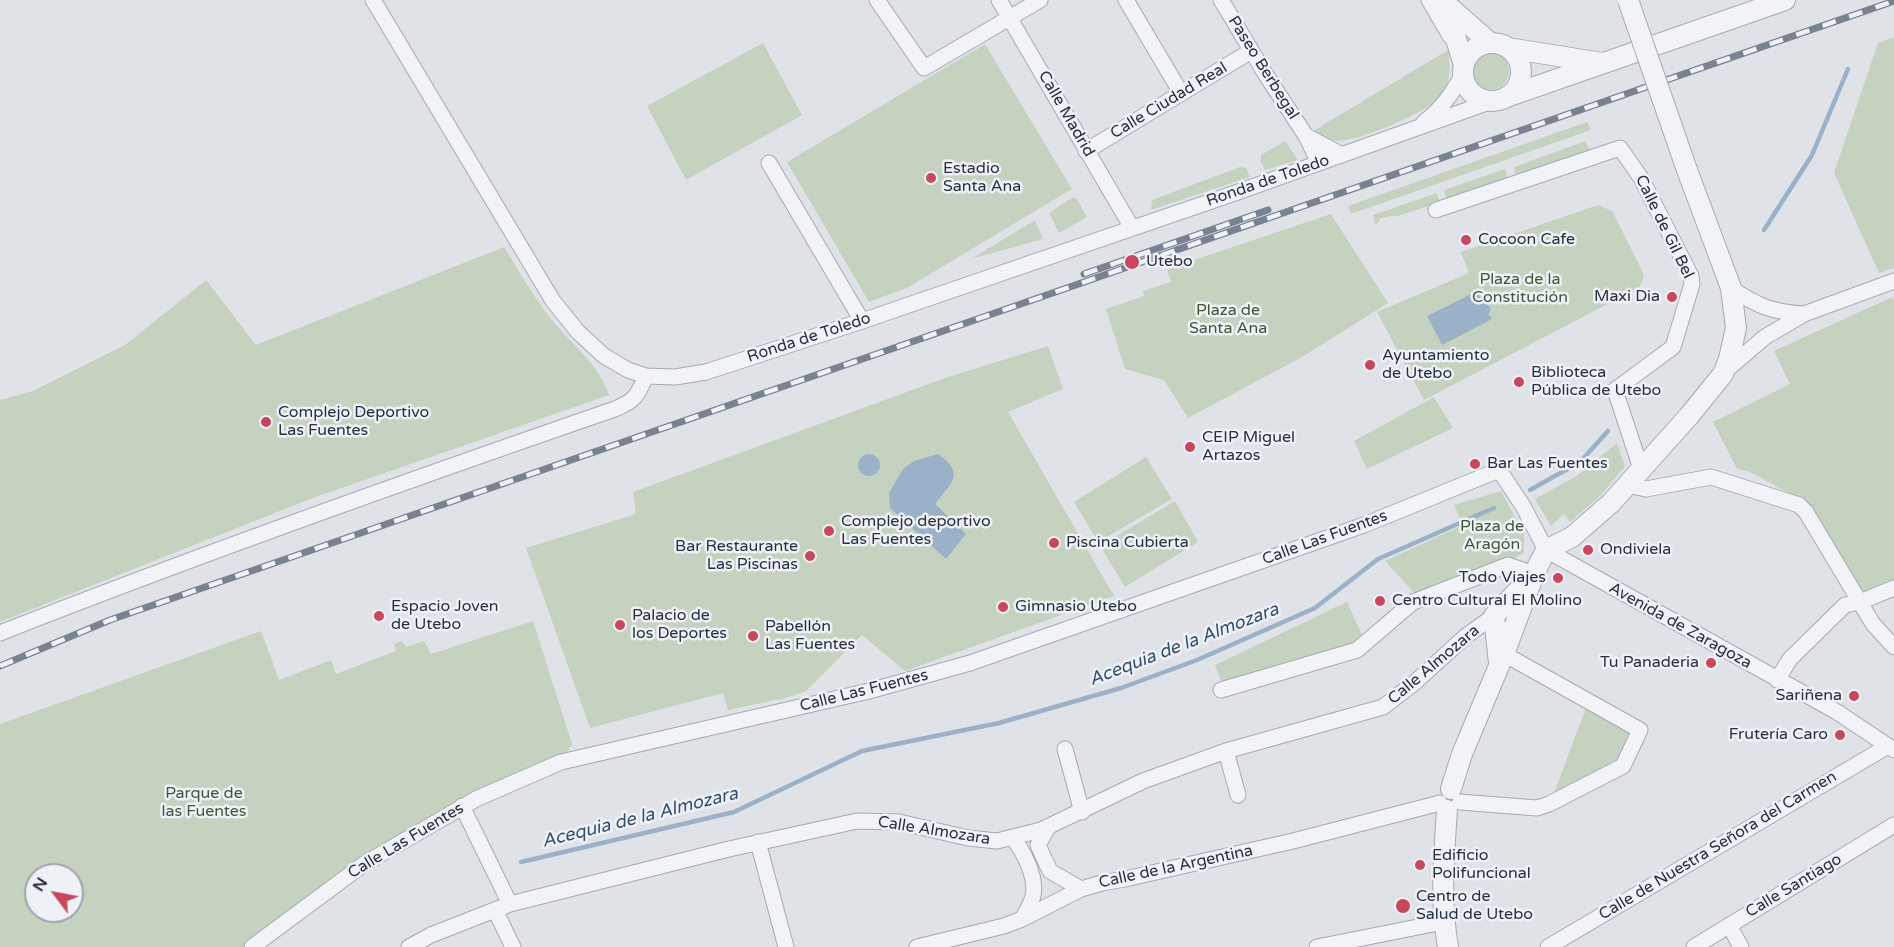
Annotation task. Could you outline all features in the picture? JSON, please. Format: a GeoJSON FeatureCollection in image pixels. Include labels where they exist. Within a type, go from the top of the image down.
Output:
{"type":"FeatureCollection","features":[{"type":"Feature","properties":{"kind":"street","name":"Ronda de Toledo"},"geometry":{"type":"LineString","coordinates":[[373,0],[553,301],[578,332],[604,356],[628,370],[646,376],[675,377],[705,372],[862,321],[1499,99]]}},
{"type":"Feature","properties":{"kind":"street"},"geometry":{"type":"LineString","coordinates":[[878,0],[924,68],[1040,0]]}},
{"type":"Feature","properties":{"kind":"street","name":"Calle Madrid"},"geometry":{"type":"LineString","coordinates":[[999,0],[1132,228]]}},
{"type":"Feature","properties":{"kind":"street"},"geometry":{"type":"LineString","coordinates":[[1126,0],[1181,93]]}},
{"type":"Feature","properties":{"kind":"street","name":"Paseo Berbegal"},"geometry":{"type":"LineString","coordinates":[[1221,0],[1306,136],[1319,163]]}},
{"type":"Feature","properties":{"kind":"street"},"geometry":{"type":"LineString","coordinates":[[1628,0],[1731,288],[1736,328],[1734,345],[1723,374]]}},
{"type":"Feature","properties":{"kind":"street"},"geometry":{"type":"LineString","coordinates":[[1439,1],[1456,43],[1464,82],[1475,96],[1499,99],[1785,0]]}},
{"type":"Feature","properties":{"kind":"street"},"geometry":{"type":"LineString","coordinates":[[1439,1],[1515,55],[1520,63],[1519,83],[1514,91],[1499,99]]}},
{"type":"Feature","properties":{"kind":"street"},"geometry":{"type":"LineString","coordinates":[[1463,69],[1472,50],[1480,45],[1499,45],[1602,63]]}},
{"type":"Feature","properties":{"kind":"street","name":"Calle Ciudad Real"},"geometry":{"type":"LineString","coordinates":[[1086,151],[1251,51]]}},
{"type":"Feature","properties":{"kind":"street","name":"Ronda de Toledo"},"geometry":{"type":"LineString","coordinates":[[1415,129],[1447,101],[1463,69]]}},
{"type":"Feature","properties":{"kind":"street","name":"Paseo Berbegal"},"geometry":{"type":"LineString","coordinates":[[1306,136],[1342,155]]}},
{"type":"Feature","properties":{"kind":"street","name":"Calle de Gil Bel"},"geometry":{"type":"LineString","coordinates":[[1436,210],[1620,148],[1641,177],[1691,276],[1692,284],[1672,347],[1615,390],[1641,469]]}},
{"type":"Feature","properties":{"kind":"street"},"geometry":{"type":"LineString","coordinates":[[770,163],[862,321]]}},
{"type":"Feature","properties":{"kind":"street"},"geometry":{"type":"LineString","coordinates":[[1448,947],[1443,922],[1443,872],[1450,801],[1462,754],[1502,659],[1503,615],[1534,574],[1546,550],[1565,541],[1604,509],[1689,416],[1723,374],[1765,337],[1804,314],[1894,280]]}},
{"type":"Feature","properties":{"kind":"street"},"geometry":{"type":"LineString","coordinates":[[1731,288],[1762,307],[1776,312],[1804,314]]}},
{"type":"Feature","properties":{"kind":"street"},"geometry":{"type":"LineString","coordinates":[[0,633],[100,593],[424,475],[615,409],[632,402],[638,396],[646,376]]}},
{"type":"Feature","properties":{"kind":"street","name":"Calle Las Fuentes"},"geometry":{"type":"LineString","coordinates":[[252,947],[364,864],[462,806],[561,762],[869,691],[970,663],[1364,525],[1499,470],[1523,506],[1546,550]]}},
{"type":"Feature","properties":{"kind":"street"},"geometry":{"type":"LineString","coordinates":[[1627,484],[1646,489],[1711,477],[1794,502],[1806,512],[1873,624],[1894,647]]}},
{"type":"Feature","properties":{"kind":"street","name":"Avenida de Zaragoza"},"geometry":{"type":"LineString","coordinates":[[1546,550],[1837,712],[1891,748]]}},
{"type":"Feature","properties":{"kind":"street"},"geometry":{"type":"LineString","coordinates":[[1221,690],[1357,650],[1413,602],[1508,565],[1534,574]]}},
{"type":"Feature","properties":{"kind":"street"},"geometry":{"type":"LineString","coordinates":[[1777,680],[1790,659],[1845,605],[1860,602],[1894,588]]}},
{"type":"Feature","properties":{"kind":"street","name":"Calle Almozara"},"geometry":{"type":"LineString","coordinates":[[409,947],[431,935],[510,904],[758,842],[857,820],[899,822],[968,838],[997,841],[1048,827],[1143,782],[1226,751],[1383,707],[1413,684],[1466,636],[1503,615]]}},
{"type":"Feature","properties":{"kind":"street","name":"Calle de la Argentina"},"geometry":{"type":"LineString","coordinates":[[917,947],[1004,926],[1082,889],[1293,841],[1450,801],[1537,808],[1623,766],[1640,730],[1502,659]]}},
{"type":"Feature","properties":{"kind":"street","name":"Calle de Nuestra Señora del Carmen"},"geometry":{"type":"LineString","coordinates":[[1548,947],[1891,748]]}},
{"type":"Feature","properties":{"kind":"street"},"geometry":{"type":"LineString","coordinates":[[1065,749],[1082,812]]}},
{"type":"Feature","properties":{"kind":"street"},"geometry":{"type":"LineString","coordinates":[[1226,751],[1238,795]]}},
{"type":"Feature","properties":{"kind":"street"},"geometry":{"type":"LineString","coordinates":[[462,806],[510,904]]}},
{"type":"Feature","properties":{"kind":"street","name":"Calle Santiago"},"geometry":{"type":"LineString","coordinates":[[1694,947],[1894,825]]}},
{"type":"Feature","properties":{"kind":"street"},"geometry":{"type":"LineString","coordinates":[[1048,827],[1038,845],[1050,871],[1082,889]]}},
{"type":"Feature","properties":{"kind":"street"},"geometry":{"type":"LineString","coordinates":[[1012,837],[1025,857],[1032,881],[1033,896],[1022,919]]}},
{"type":"Feature","properties":{"kind":"street"},"geometry":{"type":"LineString","coordinates":[[758,842],[786,947]]}},
{"type":"Feature","properties":{"kind":"street"},"geometry":{"type":"LineString","coordinates":[[495,910],[513,947]]}},
{"type":"Feature","properties":{"kind":"street"},"geometry":{"type":"LineString","coordinates":[[1325,946],[1443,922]]}},
{"type":"Feature","properties":{"kind":"street"},"geometry":{"type":"LineString","coordinates":[[1729,926],[1741,947]]}},
{"type":"Feature","properties":{"kind":"green space"},"geometry":{"type":"Polygon","coordinates":[[[1894,37],[1894,268],[1879,273],[1834,173],[1878,43],[1894,37]]]}},
{"type":"Feature","properties":{"kind":"green space"},"geometry":{"type":"Polygon","coordinates":[[[763,43],[802,115],[686,180],[647,106],[763,43]]]}},
{"type":"Feature","properties":{"kind":"green space","name":"Estadio Santa Ana"},"geometry":{"type":"Polygon","coordinates":[[[985,44],[1072,189],[907,288],[869,302],[787,162],[985,44]]]}},
{"type":"Feature","properties":{"kind":"green space"},"geometry":{"type":"Polygon","coordinates":[[[1448,50],[1450,69],[1446,88],[1439,98],[1421,111],[1348,140],[1331,140],[1313,131],[1448,50]]]}},
{"type":"Feature","properties":{"kind":"green space"},"geometry":{"type":"Polygon","coordinates":[[[1490,52],[1497,53],[1503,58],[1508,64],[1508,78],[1503,84],[1497,89],[1490,90],[1483,89],[1477,84],[1472,78],[1471,71],[1472,64],[1477,58],[1483,53],[1490,52]]]}},
{"type":"Feature","properties":{"kind":"green space"},"geometry":{"type":"Polygon","coordinates":[[[1587,122],[1591,130],[1351,214],[1348,206],[1587,122]]]}},
{"type":"Feature","properties":{"kind":"green space"},"geometry":{"type":"Polygon","coordinates":[[[1285,141],[1298,160],[1265,170],[1261,162],[1261,155],[1285,141]]]}},
{"type":"Feature","properties":{"kind":"green space"},"geometry":{"type":"Polygon","coordinates":[[[1585,141],[1590,151],[1516,177],[1514,167],[1585,141]]]}},
{"type":"Feature","properties":{"kind":"green space"},"geometry":{"type":"Polygon","coordinates":[[[1240,167],[1246,168],[1250,177],[1151,210],[1152,200],[1240,167]]]}},
{"type":"Feature","properties":{"kind":"green space"},"geometry":{"type":"Polygon","coordinates":[[[1505,169],[1508,180],[1447,200],[1444,190],[1505,169]]]}},
{"type":"Feature","properties":{"kind":"green space"},"geometry":{"type":"Polygon","coordinates":[[[1437,193],[1440,202],[1398,216],[1381,218],[1376,225],[1373,215],[1437,193]]]}},
{"type":"Feature","properties":{"kind":"green space"},"geometry":{"type":"Polygon","coordinates":[[[1073,197],[1077,199],[1087,217],[1059,233],[1049,213],[1073,197]]]}},
{"type":"Feature","properties":{"kind":"green space","name":"Plaza de la Constitución"},"geometry":{"type":"Polygon","coordinates":[[[1598,205],[1612,211],[1644,275],[1640,287],[1424,400],[1377,312],[1469,273],[1461,252],[1598,205]]]}},
{"type":"Feature","properties":{"kind":"green space","name":"Plaza de Santa Ana"},"geometry":{"type":"Polygon","coordinates":[[[1331,214],[1388,303],[1302,357],[1188,418],[1164,380],[1125,369],[1106,309],[1144,296],[1143,291],[1171,282],[1167,269],[1331,214]]]}},
{"type":"Feature","properties":{"kind":"green space"},"geometry":{"type":"Polygon","coordinates":[[[1035,220],[1043,239],[971,259],[1035,220]]]}},
{"type":"Feature","properties":{"kind":"green space","name":"Complejo Deportivo Las Fuentes"},"geometry":{"type":"Polygon","coordinates":[[[504,247],[549,316],[593,366],[609,395],[310,499],[0,622],[0,400],[33,391],[125,345],[206,280],[256,345],[504,247]]]}},
{"type":"Feature","properties":{"kind":"green space"},"geometry":{"type":"Polygon","coordinates":[[[1892,297],[1894,301],[1894,584],[1867,592],[1861,590],[1807,503],[1748,471],[1737,469],[1713,422],[1790,384],[1774,351],[1892,297]]]}},
{"type":"Feature","properties":{"kind":"green space","name":"Complejo deportivo Las Fuentes"},"geometry":{"type":"Polygon","coordinates":[[[1048,346],[1063,389],[1008,412],[1114,596],[905,671],[862,635],[806,691],[786,698],[728,710],[723,693],[590,728],[526,548],[636,514],[633,492],[945,378],[1048,346]]]}},
{"type":"Feature","properties":{"kind":"green space"},"geometry":{"type":"Polygon","coordinates":[[[1434,397],[1453,428],[1367,469],[1354,441],[1434,397]]]}},
{"type":"Feature","properties":{"kind":"green space"},"geometry":{"type":"Polygon","coordinates":[[[1617,443],[1625,466],[1601,495],[1570,522],[1564,514],[1551,526],[1535,499],[1578,475],[1617,443]]]}},
{"type":"Feature","properties":{"kind":"green space"},"geometry":{"type":"Polygon","coordinates":[[[1146,457],[1172,499],[1098,542],[1074,502],[1146,457]]]}},
{"type":"Feature","properties":{"kind":"green space","name":"Plaza de Aragón"},"geometry":{"type":"Polygon","coordinates":[[[1501,491],[1524,534],[1524,553],[1507,562],[1416,595],[1385,561],[1463,525],[1454,505],[1501,491]]]}},
{"type":"Feature","properties":{"kind":"green space"},"geometry":{"type":"Polygon","coordinates":[[[1175,501],[1198,542],[1125,587],[1100,546],[1175,501]]]}},
{"type":"Feature","properties":{"kind":"green space"},"geometry":{"type":"Polygon","coordinates":[[[1347,602],[1364,639],[1354,646],[1223,686],[1215,665],[1347,602]]]}},
{"type":"Feature","properties":{"kind":"green space","name":"Parque de las Fuentes"},"geometry":{"type":"Polygon","coordinates":[[[533,621],[572,744],[561,762],[449,813],[253,947],[0,947],[0,724],[261,631],[279,680],[331,660],[336,674],[396,651],[394,644],[402,641],[406,647],[424,641],[431,654],[533,621]]]}},
{"type":"Feature","properties":{"kind":"green space"},"geometry":{"type":"Polygon","coordinates":[[[1587,705],[1633,729],[1616,760],[1554,793],[1587,705]]]}},
{"type":"Feature","properties":{"kind":"water"},"geometry":{"type":"Polygon","coordinates":[[[1477,291],[1491,310],[1488,314],[1492,319],[1442,345],[1427,316],[1477,291]]]}},
{"type":"Feature","properties":{"kind":"water"},"geometry":{"type":"Polygon","coordinates":[[[865,454],[873,454],[880,461],[880,469],[873,476],[865,476],[858,469],[858,461],[865,454]]]}},
{"type":"Feature","properties":{"kind":"water"},"geometry":{"type":"Polygon","coordinates":[[[938,454],[947,461],[954,473],[950,485],[935,504],[966,534],[946,559],[890,508],[889,493],[903,469],[914,461],[938,454]]]}},
{"type":"Feature","properties":{"kind":"waterway","name":"Acequia de la Almozara"},"geometry":{"type":"LineString","coordinates":[[1764,230],[1812,155],[1848,69]]}},
{"type":"Feature","properties":{"kind":"waterway","name":"Acequia de la Almozara"},"geometry":{"type":"LineString","coordinates":[[1530,490],[1580,462],[1608,431]]}},
{"type":"Feature","properties":{"kind":"waterway","name":"Acequia de la Almozara"},"geometry":{"type":"LineString","coordinates":[[521,862],[734,812],[862,751],[999,723],[1121,688],[1197,660],[1315,608],[1378,559],[1494,508]]}},
{"type":"Feature","properties":{"kind":"railway"},"geometry":{"type":"LineString","coordinates":[[0,666],[110,620],[1894,1]]}},
{"type":"Feature","properties":{"kind":"railway"},"geometry":{"type":"LineString","coordinates":[[1084,274],[1268,210]]}},
{"type":"Feature","properties":{"kind":"place","name":"Estadio Santa Ana"},"geometry":{"type":"Point","coordinates":[931,178]}},
{"type":"Feature","properties":{"kind":"place","name":"Cocoon Cafe"},"geometry":{"type":"Point","coordinates":[1466,240]}},
{"type":"Feature","properties":{"kind":"place","name":"Utebo"},"geometry":{"type":"Point","coordinates":[1132,262]}},
{"type":"Feature","properties":{"kind":"place","name":"Maxi Dia"},"geometry":{"type":"Point","coordinates":[1672,297]}},
{"type":"Feature","properties":{"kind":"place","name":"Ayuntamiento de Utebo"},"geometry":{"type":"Point","coordinates":[1370,365]}},
{"type":"Feature","properties":{"kind":"place","name":"Biblioteca Pública de Utebo"},"geometry":{"type":"Point","coordinates":[1519,382]}},
{"type":"Feature","properties":{"kind":"place","name":"Complejo Deportivo Las Fuentes"},"geometry":{"type":"Point","coordinates":[266,422]}},
{"type":"Feature","properties":{"kind":"place","name":"CEIP Miguel Artazos"},"geometry":{"type":"Point","coordinates":[1190,447]}},
{"type":"Feature","properties":{"kind":"place","name":"Bar Las Fuentes"},"geometry":{"type":"Point","coordinates":[1475,464]}},
{"type":"Feature","properties":{"kind":"place","name":"Complejo deportivo Las Fuentes"},"geometry":{"type":"Point","coordinates":[829,531]}},
{"type":"Feature","properties":{"kind":"place","name":"Piscina Cubierta"},"geometry":{"type":"Point","coordinates":[1054,543]}},
{"type":"Feature","properties":{"kind":"place","name":"Ondiviela"},"geometry":{"type":"Point","coordinates":[1588,550]}},
{"type":"Feature","properties":{"kind":"place","name":"Bar Restaurante Las Piscinas"},"geometry":{"type":"Point","coordinates":[810,556]}},
{"type":"Feature","properties":{"kind":"place","name":"Todo Viajes"},"geometry":{"type":"Point","coordinates":[1558,578]}},
{"type":"Feature","properties":{"kind":"place","name":"Centro Cultural El Molino"},"geometry":{"type":"Point","coordinates":[1380,601]}},
{"type":"Feature","properties":{"kind":"place","name":"Gimnasio Utebo"},"geometry":{"type":"Point","coordinates":[1003,607]}},
{"type":"Feature","properties":{"kind":"place","name":"Espacio Joven de Utebo"},"geometry":{"type":"Point","coordinates":[379,616]}},
{"type":"Feature","properties":{"kind":"place","name":"Palacio de los Deportes"},"geometry":{"type":"Point","coordinates":[620,625]}},
{"type":"Feature","properties":{"kind":"place","name":"Pabellón Las Fuentes"},"geometry":{"type":"Point","coordinates":[753,636]}},
{"type":"Feature","properties":{"kind":"place","name":"Tu Panaderia"},"geometry":{"type":"Point","coordinates":[1711,663]}},
{"type":"Feature","properties":{"kind":"place","name":"Sariñena"},"geometry":{"type":"Point","coordinates":[1854,696]}},
{"type":"Feature","properties":{"kind":"place","name":"Frutería Caro"},"geometry":{"type":"Point","coordinates":[1840,735]}},
{"type":"Feature","properties":{"kind":"place","name":"Edificio Polifuncional"},"geometry":{"type":"Point","coordinates":[1420,865]}},
{"type":"Feature","properties":{"kind":"place","name":"Centro de Salud de Utebo"},"geometry":{"type":"Point","coordinates":[1403,906]}}]}
